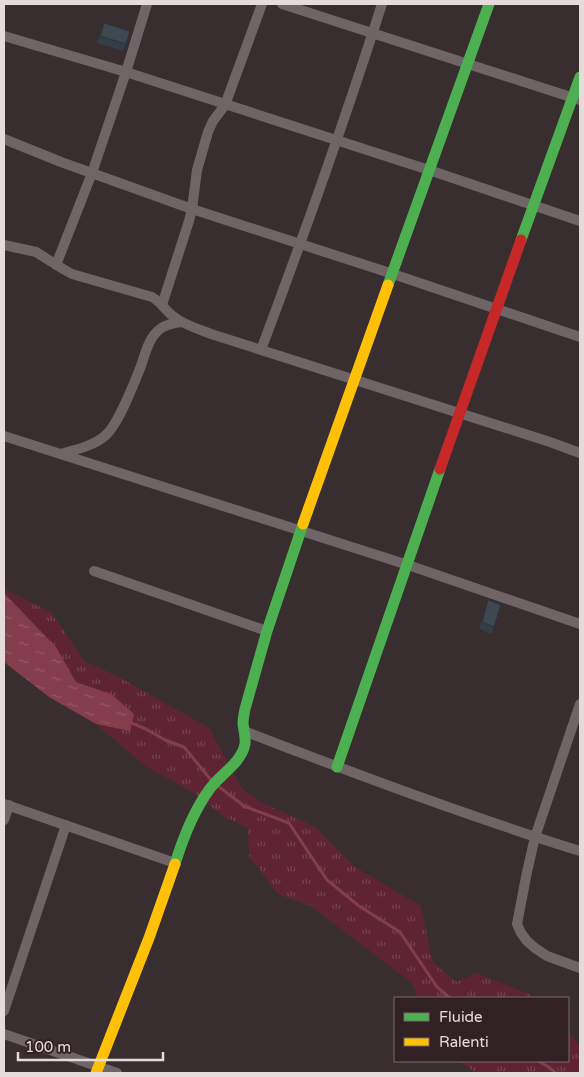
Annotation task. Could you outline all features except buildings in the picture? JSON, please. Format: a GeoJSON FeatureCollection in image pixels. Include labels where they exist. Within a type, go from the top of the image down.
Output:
{"type":"FeatureCollection","features":[{"type":"Feature","properties":{"kind":"street"},"geometry":{"type":"LineString","coordinates":[[56,265],[92,173],[147,4]]}},
{"type":"Feature","properties":{"kind":"street"},"geometry":{"type":"LineString","coordinates":[[162,305],[192,209],[197,170],[208,132],[212,121],[224,105],[262,4]]}},
{"type":"Feature","properties":{"kind":"street"},"geometry":{"type":"LineString","coordinates":[[282,4],[577,99]]}},
{"type":"Feature","properties":{"kind":"street"},"geometry":{"type":"LineString","coordinates":[[261,350],[337,141],[382,4]]}},
{"type":"Feature","properties":{"kind":"street"},"geometry":{"type":"LineString","coordinates":[[97,1070],[149,938],[182,842],[196,809],[210,788],[235,763],[242,753],[245,743],[243,722],[245,710],[267,631],[354,379],[489,4]]}},
{"type":"Feature","properties":{"kind":"street"},"geometry":{"type":"LineString","coordinates":[[4,36],[126,72],[580,220]]}},
{"type":"Feature","properties":{"kind":"street"},"geometry":{"type":"LineString","coordinates":[[337,767],[459,414],[535,204],[577,99],[580,76]]}},
{"type":"Feature","properties":{"kind":"street"},"geometry":{"type":"LineString","coordinates":[[4,139],[192,209],[580,337]]}},
{"type":"Feature","properties":{"kind":"street"},"geometry":{"type":"LineString","coordinates":[[4,245],[36,252],[72,274],[152,297],[174,317],[211,334],[580,453]]}},
{"type":"Feature","properties":{"kind":"street"},"geometry":{"type":"LineString","coordinates":[[60,454],[86,446],[105,436],[111,430],[154,335],[165,325],[182,322]]}},
{"type":"Feature","properties":{"kind":"street"},"geometry":{"type":"LineString","coordinates":[[4,436],[408,565],[580,624]]}},
{"type":"Feature","properties":{"kind":"street"},"geometry":{"type":"LineString","coordinates":[[94,571],[267,631]]}},
{"type":"Feature","properties":{"kind":"street"},"geometry":{"type":"LineString","coordinates":[[580,704],[535,837],[522,891],[517,924],[521,934],[535,948],[547,956],[580,968]]}},
{"type":"Feature","properties":{"kind":"street"},"geometry":{"type":"LineString","coordinates":[[244,731],[337,767],[580,851]]}},
{"type":"Feature","properties":{"kind":"street"},"geometry":{"type":"LineString","coordinates":[[4,820],[6,804],[175,863]]}},
{"type":"Feature","properties":{"kind":"street"},"geometry":{"type":"LineString","coordinates":[[4,1011],[66,825]]}},
{"type":"Feature","properties":{"kind":"street"},"geometry":{"type":"LineString","coordinates":[[4,1034],[97,1070],[117,1073]]}},
{"type":"Feature","properties":{"kind":"green space"},"geometry":{"type":"Polygon","coordinates":[[[4,589],[51,612],[84,661],[119,677],[209,728],[242,789],[263,803],[315,827],[355,867],[421,906],[433,963],[457,982],[476,973],[529,994],[532,997],[418,997],[412,983],[311,906],[278,894],[249,856],[248,828],[223,816],[193,792],[147,767],[96,724],[130,731],[111,694],[76,682],[56,647],[4,593],[4,589]]]}},
{"type":"Feature","properties":{"kind":"green space"},"geometry":{"type":"Polygon","coordinates":[[[569,1035],[580,1044],[580,1073],[477,1073],[460,1062],[569,1062],[569,1035]]]}},
{"type":"Feature","properties":{"kind":"water"},"geometry":{"type":"Polygon","coordinates":[[[4,593],[56,647],[76,682],[111,694],[134,714],[130,731],[96,724],[49,697],[4,662],[4,593]]]}},
{"type":"Feature","properties":{"kind":"waterway"},"geometry":{"type":"LineString","coordinates":[[129,722],[184,747],[211,780]]}},
{"type":"Feature","properties":{"kind":"waterway"},"geometry":{"type":"LineString","coordinates":[[218,786],[244,806],[289,823],[327,880],[359,906],[400,932],[437,987],[449,997]]}},
{"type":"Feature","properties":{"kind":"waterway"},"geometry":{"type":"LineString","coordinates":[[540,1062],[556,1073]]}},
{"type":"Feature","properties":{"kind":"traffic: fast"},"geometry":{"type":"LineString","coordinates":[[388,285],[489,4]]}},
{"type":"Feature","properties":{"kind":"traffic: fast"},"geometry":{"type":"LineString","coordinates":[[521,240],[580,77]]}},
{"type":"Feature","properties":{"kind":"traffic: fast"},"geometry":{"type":"LineString","coordinates":[[337,767],[440,469]]}},
{"type":"Feature","properties":{"kind":"traffic: fast"},"geometry":{"type":"LineString","coordinates":[[175,864],[189,826],[203,798],[235,763],[243,751],[245,742],[243,724],[245,709],[267,631],[303,524]]}},
{"type":"Feature","properties":{"kind":"traffic: slow"},"geometry":{"type":"LineString","coordinates":[[303,524],[388,285]]}},
{"type":"Feature","properties":{"kind":"traffic: slow"},"geometry":{"type":"LineString","coordinates":[[96,1073],[149,938],[175,864]]}},
{"type":"Feature","properties":{"kind":"traffic: jam"},"geometry":{"type":"LineString","coordinates":[[440,469],[521,240]]}}]}
